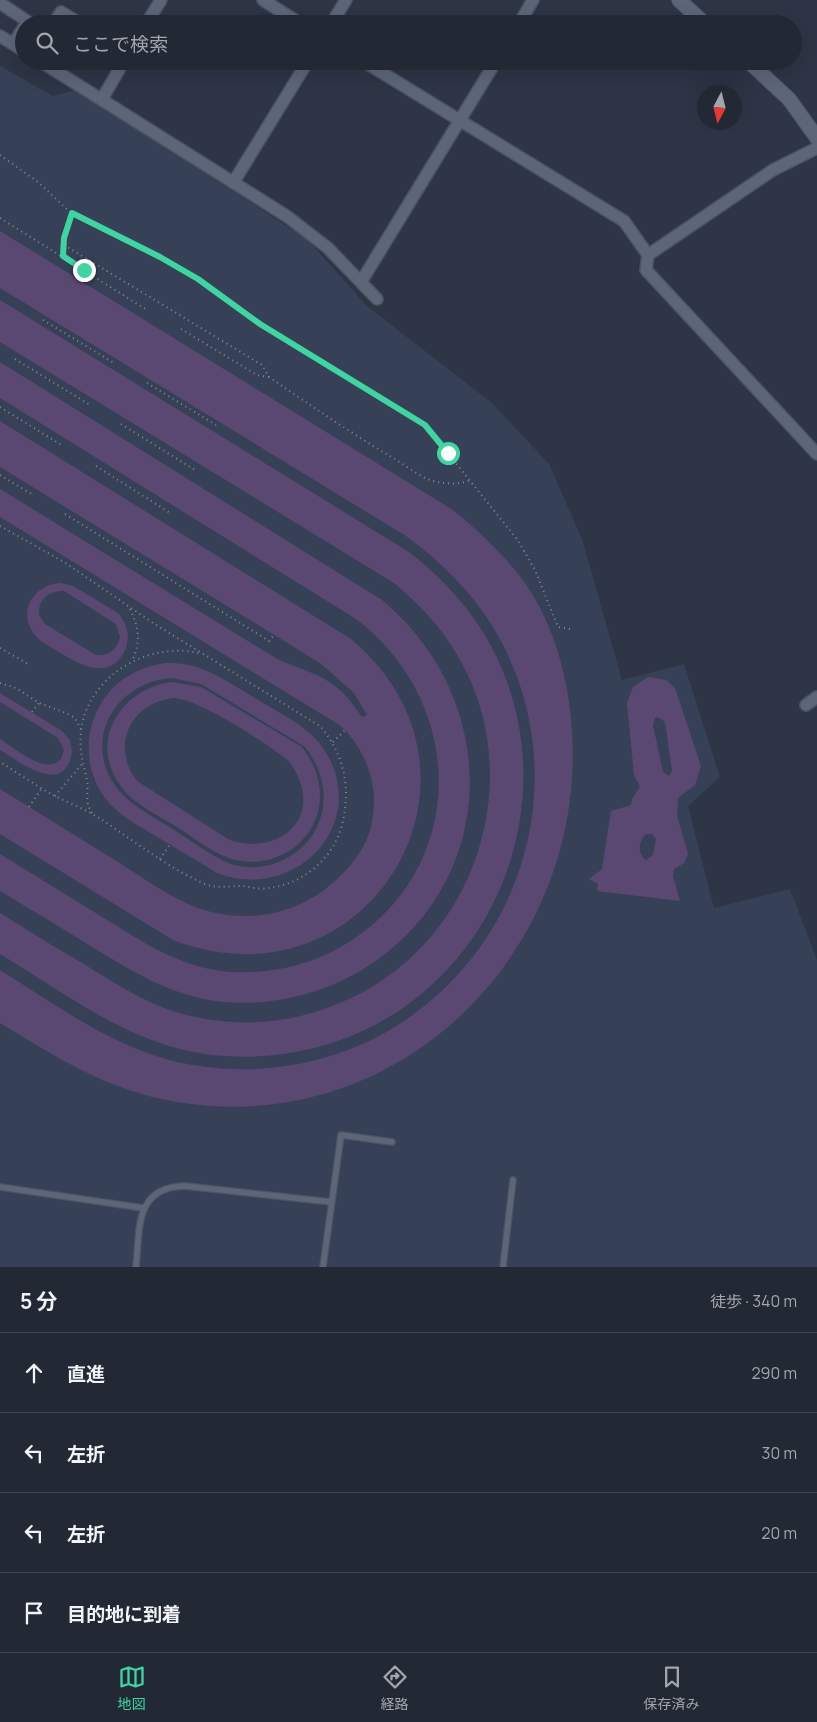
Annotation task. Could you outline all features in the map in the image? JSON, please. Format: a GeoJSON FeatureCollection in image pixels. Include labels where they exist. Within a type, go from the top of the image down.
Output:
{"type":"FeatureCollection","features":[{"type":"Feature","properties":{"kind":"street"},"geometry":{"type":"LineString","coordinates":[[152,15],[161,0]]}},
{"type":"Feature","properties":{"kind":"street"},"geometry":{"type":"LineString","coordinates":[[263,0],[287,15]]}},
{"type":"Feature","properties":{"kind":"street"},"geometry":{"type":"LineString","coordinates":[[337,15],[346,0]]}},
{"type":"Feature","properties":{"kind":"street"},"geometry":{"type":"LineString","coordinates":[[524,15],[533,0]]}},
{"type":"Feature","properties":{"kind":"street"},"geometry":{"type":"LineString","coordinates":[[679,0],[695,15]]}},
{"type":"Feature","properties":{"kind":"street"},"geometry":{"type":"LineString","coordinates":[[0,3],[18,15]]}},
{"type":"Feature","properties":{"kind":"street"},"geometry":{"type":"LineString","coordinates":[[0,36],[13,44],[15,41]]}},
{"type":"Feature","properties":{"kind":"street"},"geometry":{"type":"LineString","coordinates":[[55,70],[310,233],[377,300]]}},
{"type":"Feature","properties":{"kind":"street"},"geometry":{"type":"LineString","coordinates":[[102,99],[119,70]]}},
{"type":"Feature","properties":{"kind":"street"},"geometry":{"type":"LineString","coordinates":[[233,183],[302,70]]}},
{"type":"Feature","properties":{"kind":"street"},"geometry":{"type":"LineString","coordinates":[[378,70],[624,221],[648,255],[646,270],[656,283],[817,454]]}},
{"type":"Feature","properties":{"kind":"street"},"geometry":{"type":"LineString","coordinates":[[361,282],[491,70]]}},
{"type":"Feature","properties":{"kind":"street"},"geometry":{"type":"LineString","coordinates":[[758,70],[789,99],[817,138]]}},
{"type":"Feature","properties":{"kind":"street"},"geometry":{"type":"LineString","coordinates":[[648,255],[773,170],[817,148]]}},
{"type":"Feature","properties":{"kind":"street"},"geometry":{"type":"LineString","coordinates":[[806,704],[817,697]]}},
{"type":"Feature","properties":{"kind":"lane"},"geometry":{"type":"LineString","coordinates":[[323,1267],[341,1135],[392,1142]]}},
{"type":"Feature","properties":{"kind":"lane"},"geometry":{"type":"LineString","coordinates":[[503,1267],[513,1180]]}},
{"type":"Feature","properties":{"kind":"lane"},"geometry":{"type":"LineString","coordinates":[[136,1267],[143,1208],[150,1198],[160,1190],[170,1186],[331,1202]]}},
{"type":"Feature","properties":{"kind":"lane"},"geometry":{"type":"LineString","coordinates":[[0,1188],[143,1208]]}},
{"type":"Feature","properties":{"kind":"path"},"geometry":{"type":"LineString","coordinates":[[0,155],[38,182],[72,213],[160,257],[198,279],[269,330],[425,425],[517,539],[535,570],[558,626],[570,629]]}},
{"type":"Feature","properties":{"kind":"path"},"geometry":{"type":"LineString","coordinates":[[63,256],[68,221],[72,213]]}},
{"type":"Feature","properties":{"kind":"path"},"geometry":{"type":"LineString","coordinates":[[0,218],[147,310]]}},
{"type":"Feature","properties":{"kind":"path"},"geometry":{"type":"LineString","coordinates":[[64,245],[262,365],[269,377]]}},
{"type":"Feature","properties":{"kind":"path"},"geometry":{"type":"LineString","coordinates":[[43,320],[114,364]]}},
{"type":"Feature","properties":{"kind":"path"},"geometry":{"type":"LineString","coordinates":[[181,329],[257,375],[269,377],[349,432],[431,480],[462,483],[471,480]]}},
{"type":"Feature","properties":{"kind":"path"},"geometry":{"type":"LineString","coordinates":[[15,359],[90,404]]}},
{"type":"Feature","properties":{"kind":"path"},"geometry":{"type":"LineString","coordinates":[[147,383],[216,425]]}},
{"type":"Feature","properties":{"kind":"path"},"geometry":{"type":"LineString","coordinates":[[0,407],[63,446]]}},
{"type":"Feature","properties":{"kind":"path"},"geometry":{"type":"LineString","coordinates":[[121,424],[196,470]]}},
{"type":"Feature","properties":{"kind":"path"},"geometry":{"type":"LineString","coordinates":[[96,466],[170,513]]}},
{"type":"Feature","properties":{"kind":"path"},"geometry":{"type":"LineString","coordinates":[[0,475],[34,495]]}},
{"type":"Feature","properties":{"kind":"path"},"geometry":{"type":"LineString","coordinates":[[65,514],[269,641],[274,634]]}},
{"type":"Feature","properties":{"kind":"path"},"geometry":{"type":"LineString","coordinates":[[0,526],[64,562],[200,653],[320,726],[334,742],[345,776],[346,795],[343,821],[334,844],[324,858],[300,879],[284,886],[266,889],[243,886],[220,888],[206,884],[160,859],[94,815],[55,796],[0,762]]}},
{"type":"Feature","properties":{"kind":"path"},"geometry":{"type":"LineString","coordinates":[[129,607],[136,621],[139,637],[137,650],[132,661]]}},
{"type":"Feature","properties":{"kind":"path"},"geometry":{"type":"LineString","coordinates":[[0,648],[30,665]]}},
{"type":"Feature","properties":{"kind":"path"},"geometry":{"type":"LineString","coordinates":[[94,815],[87,806],[87,781],[82,764],[81,729],[88,707],[98,689],[113,674],[132,661],[153,654],[176,650],[200,653]]}},
{"type":"Feature","properties":{"kind":"path"},"geometry":{"type":"LineString","coordinates":[[0,683],[16,688],[39,702],[66,712],[75,718],[81,729]]}},
{"type":"Feature","properties":{"kind":"path"},"geometry":{"type":"LineString","coordinates":[[32,712],[39,702]]}},
{"type":"Feature","properties":{"kind":"path"},"geometry":{"type":"LineString","coordinates":[[334,742],[345,730]]}},
{"type":"Feature","properties":{"kind":"path"},"geometry":{"type":"LineString","coordinates":[[55,796],[82,764]]}},
{"type":"Feature","properties":{"kind":"path"},"geometry":{"type":"LineString","coordinates":[[29,807],[42,788]]}},
{"type":"Feature","properties":{"kind":"path"},"geometry":{"type":"LineString","coordinates":[[160,859],[170,844]]}},
{"type":"Feature","properties":{"kind":"shaded area"},"geometry":{"type":"Polygon","coordinates":[[[0,66],[53,96],[75,90],[307,239],[367,306],[492,403],[549,464],[582,539],[622,680],[684,664],[720,777],[688,806],[714,908],[790,889],[817,960],[817,1267],[0,1267],[0,66]]]}},
{"type":"Feature","properties":{"kind":"shaded area"},"geometry":{"type":"Polygon","coordinates":[[[0,231],[453,510],[509,563],[525,583],[545,617],[559,654],[564,674],[572,732],[568,812],[548,887],[512,955],[463,1013],[404,1059],[335,1091],[259,1106],[177,1102],[128,1090],[84,1072],[0,1023],[0,970],[71,1015],[120,1042],[172,1061],[200,1066],[245,1069],[291,1065],[335,1055],[377,1037],[428,1003],[470,960],[502,911],[524,857],[534,799],[533,741],[519,683],[493,627],[484,613],[454,577],[406,536],[0,288],[0,231]]]}},
{"type":"Feature","properties":{"kind":"shaded area"},"geometry":{"type":"Polygon","coordinates":[[[0,300],[409,552],[447,586],[479,626],[506,679],[520,735],[523,792],[514,848],[494,901],[464,950],[424,992],[375,1025],[335,1042],[292,1053],[249,1057],[205,1054],[177,1048],[123,1028],[73,1000],[0,954],[0,913],[135,995],[166,1009],[183,1014],[221,1021],[260,1022],[298,1016],[335,1005],[370,988],[407,961],[438,928],[462,890],[479,848],[488,804],[489,759],[482,714],[466,671],[444,634],[416,602],[394,583],[0,342],[0,300]]]}},
{"type":"Feature","properties":{"kind":"shaded area"},"geometry":{"type":"Polygon","coordinates":[[[0,362],[382,600],[422,642],[450,690],[466,742],[469,795],[460,847],[438,895],[403,939],[355,974],[308,994],[274,1001],[240,1003],[204,999],[169,988],[137,973],[0,891],[0,854],[130,934],[177,959],[194,965],[231,972],[259,972],[287,968],[314,960],[339,948],[381,916],[412,878],[431,835],[439,789],[435,742],[420,697],[393,655],[356,619],[0,398],[0,362]]]}},
{"type":"Feature","properties":{"kind":"shaded area"},"geometry":{"type":"Polygon","coordinates":[[[0,421],[351,639],[398,694],[419,754],[417,813],[396,868],[358,913],[306,944],[244,954],[173,940],[0,834],[0,789],[158,888],[188,904],[222,914],[258,915],[293,907],[309,900],[339,878],[358,856],[367,839],[373,816],[374,802],[370,774],[365,761],[351,737],[341,726],[0,517],[0,489],[279,660],[326,680],[344,694],[362,717],[367,715],[354,693],[320,663],[0,467],[0,421]]]}},
{"type":"Feature","properties":{"kind":"shaded area"},"geometry":{"type":"Polygon","coordinates":[[[60,583],[73,586],[118,613],[126,626],[128,636],[124,652],[118,661],[110,666],[93,668],[75,662],[34,635],[28,623],[28,606],[37,593],[51,584],[60,583]],[[64,591],[49,594],[40,604],[39,615],[45,624],[96,655],[109,653],[115,649],[120,637],[116,624],[64,591]]]}},
{"type":"Feature","properties":{"kind":"shaded area"},"geometry":{"type":"Polygon","coordinates":[[[179,663],[212,673],[292,720],[319,742],[337,778],[338,805],[332,830],[318,851],[298,867],[273,877],[246,879],[217,873],[128,819],[118,812],[105,798],[93,774],[90,761],[90,733],[93,720],[99,707],[111,690],[127,677],[155,665],[179,663]],[[172,678],[153,681],[123,699],[112,713],[105,728],[102,745],[104,763],[117,789],[131,802],[226,862],[252,867],[278,862],[301,848],[317,827],[321,816],[324,795],[316,764],[304,746],[201,684],[172,678]]]}},
{"type":"Feature","properties":{"kind":"shaded area"},"geometry":{"type":"Polygon","coordinates":[[[648,677],[666,680],[675,688],[701,766],[695,785],[678,798],[677,815],[688,854],[684,863],[674,869],[673,876],[680,901],[597,891],[598,884],[589,879],[602,869],[611,811],[631,805],[632,799],[640,787],[634,775],[627,703],[633,687],[648,677]],[[658,717],[655,718],[653,725],[663,772],[669,776],[672,771],[665,722],[658,717]],[[646,834],[642,840],[640,850],[646,860],[653,855],[656,839],[652,834],[646,834]]]}},
{"type":"Feature","properties":{"kind":"shaded area"},"geometry":{"type":"Polygon","coordinates":[[[171,682],[201,687],[302,747],[317,775],[320,795],[317,815],[313,825],[298,844],[288,852],[266,860],[254,862],[229,858],[208,848],[145,808],[125,792],[111,768],[107,751],[109,735],[115,720],[124,706],[137,695],[153,687],[171,682]],[[174,698],[159,701],[146,708],[136,717],[129,728],[125,754],[129,768],[137,781],[228,839],[244,843],[260,843],[274,840],[287,833],[296,823],[302,811],[303,796],[299,779],[292,766],[284,757],[245,730],[185,700],[174,698]]]}},
{"type":"Feature","properties":{"kind":"shaded area"},"geometry":{"type":"Polygon","coordinates":[[[0,693],[62,731],[70,740],[72,752],[68,765],[61,772],[52,775],[41,773],[0,750],[0,739],[30,759],[47,764],[61,759],[64,750],[58,738],[0,702],[0,693]]]}},
{"type":"Feature","properties":{"kind":"route"},"geometry":{"type":"LineString","coordinates":[[84,270],[63,256],[64,238],[72,213],[160,257],[198,279],[260,324],[425,425],[448,453]]}}]}
